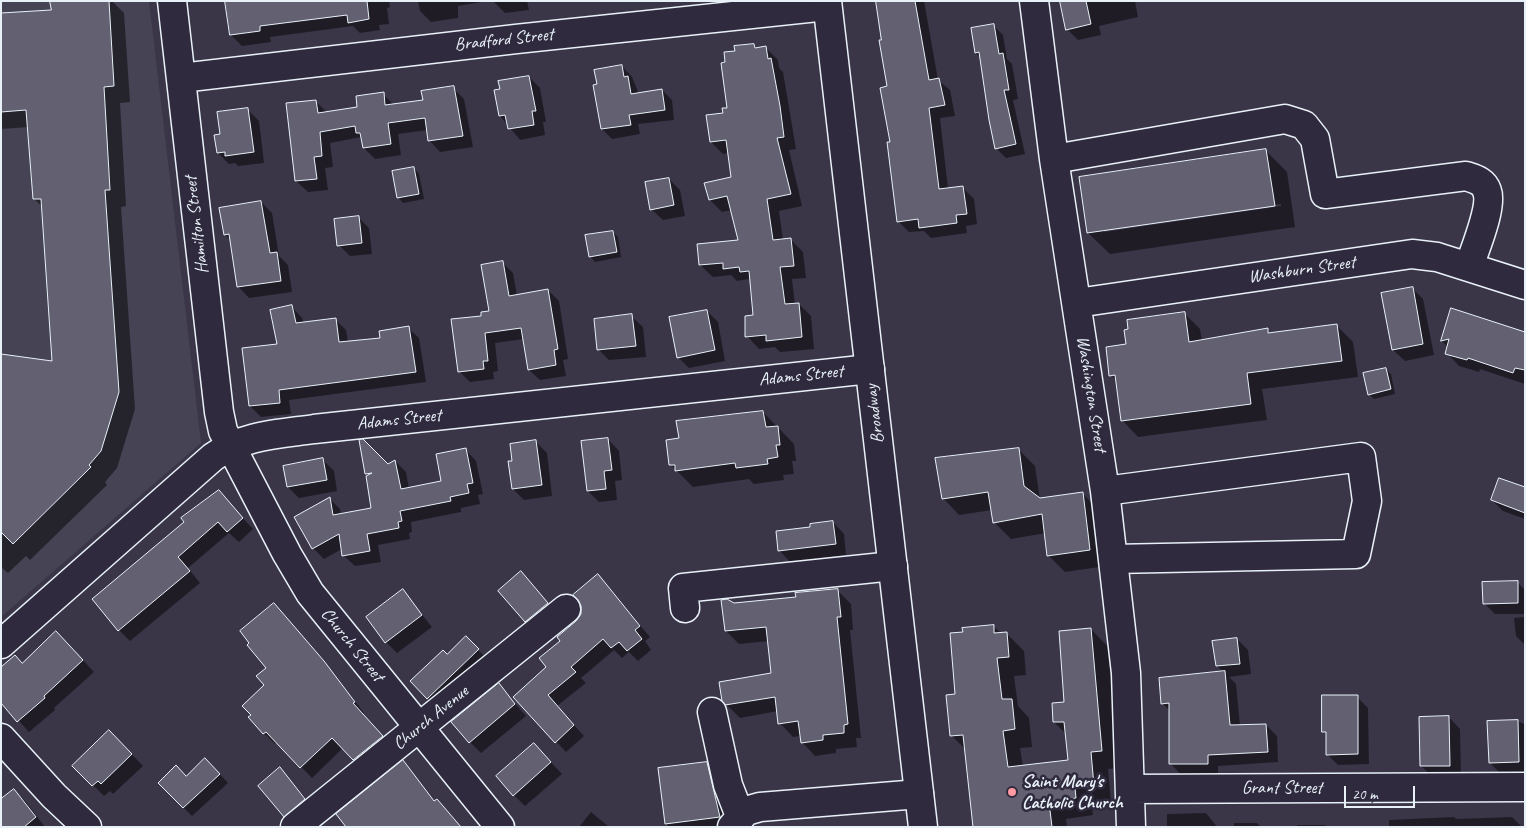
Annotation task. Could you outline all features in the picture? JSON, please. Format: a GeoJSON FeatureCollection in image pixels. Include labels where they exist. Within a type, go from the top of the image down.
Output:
{"type":"FeatureCollection","features":[{"type":"Feature","properties":{"kind":"street","name":"Hamilton Street"},"geometry":{"type":"LineString","coordinates":[[172,1],[219,412],[223,431],[230,446]]}},
{"type":"Feature","properties":{"kind":"street","name":"Washington Street"},"geometry":{"type":"LineString","coordinates":[[1034,1],[1054,159],[1105,491],[1113,559],[1126,681],[1130,827]]}},
{"type":"Feature","properties":{"kind":"street","name":"Bradford Street"},"geometry":{"type":"LineString","coordinates":[[181,78],[827,4]]}},
{"type":"Feature","properties":{"kind":"street","name":"Broadway"},"geometry":{"type":"LineString","coordinates":[[827,4],[923,827]]}},
{"type":"Feature","properties":{"kind":"street"},"geometry":{"type":"LineString","coordinates":[[1054,159],[1285,119],[1304,125],[1315,139],[1324,194],[1466,176],[1481,181],[1488,191],[1488,204],[1469,268]]}},
{"type":"Feature","properties":{"kind":"street","name":"Washburn Street"},"geometry":{"type":"LineString","coordinates":[[1077,303],[1412,254],[1428,255],[1525,285]]}},
{"type":"Feature","properties":{"kind":"street","name":"Adams Street"},"geometry":{"type":"LineString","coordinates":[[6,630],[213,457],[230,446],[248,439],[314,429],[870,369]]}},
{"type":"Feature","properties":{"kind":"street","name":"Church Street"},"geometry":{"type":"LineString","coordinates":[[230,446],[283,548],[310,593],[500,827]]}},
{"type":"Feature","properties":{"kind":"street"},"geometry":{"type":"LineString","coordinates":[[1105,491],[1361,457],[1366,492],[1367,501],[1356,554],[1113,559]]}},
{"type":"Feature","properties":{"kind":"street"},"geometry":{"type":"LineString","coordinates":[[685,608],[683,588],[893,566]]}},
{"type":"Feature","properties":{"kind":"street","name":"Church Avenue"},"geometry":{"type":"LineString","coordinates":[[295,827],[566,609]]}},
{"type":"Feature","properties":{"kind":"street"},"geometry":{"type":"LineString","coordinates":[[712,712],[736,821]]}},
{"type":"Feature","properties":{"kind":"street"},"geometry":{"type":"LineString","coordinates":[[1,738],[54,796],[86,827]]}},
{"type":"Feature","properties":{"kind":"street","name":"Grant Street"},"geometry":{"type":"LineString","coordinates":[[1130,790],[1525,787]]}},
{"type":"Feature","properties":{"kind":"street"},"geometry":{"type":"LineString","coordinates":[[736,821],[746,811],[760,806],[919,794]]}},
{"type":"Feature","properties":{"kind":"shaded area"},"geometry":{"type":"Polygon","coordinates":[[[1,1],[149,1],[201,443],[1,617],[1,1]]]}},
{"type":"Feature","properties":{"kind":"building"},"geometry":{"type":"Polygon","coordinates":[[[50,1],[109,1],[114,86],[104,87],[110,190],[105,190],[119,392],[101,451],[89,465],[91,467],[13,544],[1,532],[1,354],[52,361],[41,199],[33,199],[26,110],[1,112],[1,13],[51,10],[50,1]]]}},
{"type":"Feature","properties":{"kind":"building"},"geometry":{"type":"Polygon","coordinates":[[[225,1],[367,1],[369,19],[348,23],[347,15],[260,26],[260,31],[230,35],[225,1]]]}},
{"type":"Feature","properties":{"kind":"building"},"geometry":{"type":"Polygon","coordinates":[[[876,1],[915,1],[929,80],[939,78],[945,105],[929,108],[939,189],[963,186],[967,214],[956,215],[957,223],[919,228],[918,219],[897,222],[887,142],[890,142],[880,88],[887,86],[879,40],[881,40],[876,1]]]}},
{"type":"Feature","properties":{"kind":"building"},"geometry":{"type":"Polygon","coordinates":[[[1060,1],[1086,1],[1091,24],[1066,30],[1060,1]]]}},
{"type":"Feature","properties":{"kind":"building"},"geometry":{"type":"Polygon","coordinates":[[[994,24],[999,54],[1003,53],[1009,90],[1004,90],[1016,144],[995,149],[979,52],[975,53],[971,28],[994,24]]]}},
{"type":"Feature","properties":{"kind":"building"},"geometry":{"type":"Polygon","coordinates":[[[754,44],[755,48],[766,46],[768,59],[771,58],[780,106],[784,137],[777,138],[791,194],[767,199],[773,240],[791,238],[794,266],[780,267],[785,304],[799,303],[802,337],[766,341],[766,335],[745,337],[745,316],[753,315],[749,271],[740,272],[739,267],[723,269],[723,263],[699,265],[697,244],[738,240],[727,196],[709,200],[704,183],[731,177],[726,140],[710,142],[706,115],[723,113],[722,108],[727,108],[721,63],[725,62],[724,52],[735,51],[734,46],[754,44]]]}},
{"type":"Feature","properties":{"kind":"building"},"geometry":{"type":"Polygon","coordinates":[[[622,65],[624,77],[628,76],[631,94],[662,89],[665,110],[629,115],[631,125],[601,129],[593,85],[597,84],[594,70],[622,65]]]}},
{"type":"Feature","properties":{"kind":"building"},"geometry":{"type":"Polygon","coordinates":[[[529,76],[536,111],[532,111],[534,125],[508,129],[505,115],[499,116],[494,90],[500,89],[498,81],[529,76]]]}},
{"type":"Feature","properties":{"kind":"building"},"geometry":{"type":"Polygon","coordinates":[[[454,86],[463,136],[428,141],[425,118],[388,123],[391,144],[363,148],[360,133],[356,133],[355,126],[320,132],[322,156],[314,157],[317,179],[295,181],[286,103],[316,100],[318,113],[357,107],[356,96],[384,92],[385,105],[423,100],[421,91],[454,86]]]}},
{"type":"Feature","properties":{"kind":"building"},"geometry":{"type":"Polygon","coordinates":[[[248,108],[254,152],[225,156],[225,152],[217,153],[214,135],[220,134],[217,112],[248,108]]]}},
{"type":"Feature","properties":{"kind":"building"},"geometry":{"type":"Polygon","coordinates":[[[1266,149],[1275,206],[1087,233],[1079,177],[1266,149]]]}},
{"type":"Feature","properties":{"kind":"building"},"geometry":{"type":"Polygon","coordinates":[[[414,167],[419,194],[397,198],[392,171],[414,167]]]}},
{"type":"Feature","properties":{"kind":"building"},"geometry":{"type":"Polygon","coordinates":[[[669,178],[674,205],[650,210],[645,182],[669,178]]]}},
{"type":"Feature","properties":{"kind":"building"},"geometry":{"type":"Polygon","coordinates":[[[261,201],[270,253],[277,252],[281,281],[237,287],[229,234],[224,235],[219,208],[261,201]]]}},
{"type":"Feature","properties":{"kind":"building"},"geometry":{"type":"Polygon","coordinates":[[[359,216],[362,243],[337,246],[334,219],[359,216]]]}},
{"type":"Feature","properties":{"kind":"building"},"geometry":{"type":"Polygon","coordinates":[[[613,231],[617,252],[589,257],[585,235],[613,231]]]}},
{"type":"Feature","properties":{"kind":"building"},"geometry":{"type":"Polygon","coordinates":[[[503,261],[509,296],[548,289],[558,349],[554,350],[556,365],[528,370],[521,328],[485,333],[488,361],[483,361],[484,369],[458,372],[451,319],[481,316],[481,312],[489,311],[481,265],[503,261]]]}},
{"type":"Feature","properties":{"kind":"building"},"geometry":{"type":"Polygon","coordinates":[[[1413,287],[1423,344],[1392,350],[1381,293],[1413,287]]]}},
{"type":"Feature","properties":{"kind":"building"},"geometry":{"type":"Polygon","coordinates":[[[292,305],[296,323],[336,318],[339,342],[380,338],[379,331],[409,326],[416,372],[279,390],[280,403],[249,406],[242,348],[277,344],[270,310],[292,305]]]}},
{"type":"Feature","properties":{"kind":"building"},"geometry":{"type":"Polygon","coordinates":[[[1451,308],[1525,332],[1525,370],[1515,368],[1513,373],[1468,358],[1467,360],[1445,354],[1449,339],[1441,341],[1451,308]]]}},
{"type":"Feature","properties":{"kind":"building"},"geometry":{"type":"Polygon","coordinates":[[[707,310],[715,350],[677,358],[669,317],[707,310]]]}},
{"type":"Feature","properties":{"kind":"building"},"geometry":{"type":"Polygon","coordinates":[[[1185,312],[1189,342],[1268,328],[1268,333],[1337,324],[1342,361],[1247,373],[1251,404],[1121,421],[1115,375],[1109,376],[1106,347],[1126,344],[1124,330],[1128,329],[1127,320],[1185,312]]]}},
{"type":"Feature","properties":{"kind":"building"},"geometry":{"type":"Polygon","coordinates":[[[632,314],[636,346],[597,350],[594,319],[632,314]]]}},
{"type":"Feature","properties":{"kind":"building"},"geometry":{"type":"Polygon","coordinates":[[[1386,368],[1391,389],[1368,395],[1363,373],[1386,368]]]}},
{"type":"Feature","properties":{"kind":"building"},"geometry":{"type":"Polygon","coordinates":[[[763,411],[766,427],[778,426],[780,445],[776,445],[778,457],[767,459],[768,464],[736,468],[735,463],[675,471],[675,465],[669,465],[666,440],[679,438],[676,421],[763,411]]]}},
{"type":"Feature","properties":{"kind":"building"},"geometry":{"type":"Polygon","coordinates":[[[608,438],[612,470],[604,471],[606,489],[587,491],[581,441],[608,438]]]}},
{"type":"Feature","properties":{"kind":"building"},"geometry":{"type":"Polygon","coordinates":[[[363,439],[388,464],[395,460],[401,489],[441,481],[436,454],[466,448],[473,483],[467,484],[469,493],[450,497],[451,501],[400,511],[402,521],[398,522],[399,528],[367,534],[370,551],[342,556],[339,534],[312,549],[294,517],[330,497],[333,515],[371,508],[366,476],[372,473],[365,474],[359,440],[363,439]]]}},
{"type":"Feature","properties":{"kind":"building"},"geometry":{"type":"Polygon","coordinates":[[[536,440],[542,485],[512,489],[508,461],[512,461],[510,444],[536,440]]]}},
{"type":"Feature","properties":{"kind":"building"},"geometry":{"type":"Polygon","coordinates":[[[1019,448],[1024,486],[1040,498],[1083,492],[1090,550],[1047,556],[1042,514],[993,523],[988,492],[942,499],[935,458],[1019,448]]]}},
{"type":"Feature","properties":{"kind":"building"},"geometry":{"type":"Polygon","coordinates":[[[323,458],[327,480],[287,487],[283,466],[323,458]]]}},
{"type":"Feature","properties":{"kind":"building"},"geometry":{"type":"Polygon","coordinates":[[[1499,478],[1525,487],[1525,513],[1491,500],[1499,478]]]}},
{"type":"Feature","properties":{"kind":"building"},"geometry":{"type":"Polygon","coordinates":[[[219,490],[243,518],[227,532],[218,522],[178,557],[190,571],[118,631],[92,599],[184,522],[181,518],[219,490]]]}},
{"type":"Feature","properties":{"kind":"building"},"geometry":{"type":"Polygon","coordinates":[[[833,521],[836,544],[778,551],[776,531],[810,527],[810,524],[833,521]]]}},
{"type":"Feature","properties":{"kind":"building"},"geometry":{"type":"Polygon","coordinates":[[[521,571],[548,603],[525,622],[498,591],[521,571]]]}},
{"type":"Feature","properties":{"kind":"building"},"geometry":{"type":"Polygon","coordinates":[[[598,574],[640,626],[635,630],[642,639],[627,651],[619,642],[611,648],[603,639],[571,667],[576,672],[548,695],[574,725],[555,743],[513,697],[546,667],[539,658],[560,641],[557,637],[576,621],[581,614],[581,606],[573,595],[598,574]]]}},
{"type":"Feature","properties":{"kind":"building"},"geometry":{"type":"Polygon","coordinates":[[[1518,581],[1518,603],[1483,604],[1482,582],[1518,581]]]}},
{"type":"Feature","properties":{"kind":"building"},"geometry":{"type":"Polygon","coordinates":[[[403,589],[422,615],[385,643],[366,617],[403,589]]]}},
{"type":"Feature","properties":{"kind":"building"},"geometry":{"type":"Polygon","coordinates":[[[838,589],[841,617],[837,617],[848,724],[844,725],[844,733],[823,735],[823,740],[801,743],[798,721],[778,724],[775,697],[725,705],[722,701],[719,682],[771,673],[766,627],[725,631],[721,600],[727,599],[734,603],[796,597],[795,593],[838,589]]]}},
{"type":"Feature","properties":{"kind":"building"},"geometry":{"type":"Polygon","coordinates":[[[274,603],[324,661],[355,702],[353,703],[383,736],[353,760],[332,738],[300,768],[266,732],[263,734],[248,717],[251,715],[242,706],[264,685],[256,676],[266,668],[247,645],[249,643],[240,631],[274,603]]]}},
{"type":"Feature","properties":{"kind":"building"},"geometry":{"type":"Polygon","coordinates":[[[994,625],[994,633],[1007,632],[1009,657],[997,658],[1002,699],[1012,699],[1015,729],[1003,731],[1008,767],[1068,760],[1064,722],[1053,722],[1052,703],[1064,702],[1059,631],[1091,628],[1102,751],[1091,752],[1094,786],[1075,788],[1076,798],[1049,802],[1052,827],[973,827],[963,735],[950,736],[946,695],[955,694],[950,633],[963,632],[962,628],[994,625]]]}},
{"type":"Feature","properties":{"kind":"building"},"geometry":{"type":"Polygon","coordinates":[[[56,631],[83,660],[44,696],[45,698],[17,722],[1,703],[1,667],[15,655],[22,663],[56,631]]]}},
{"type":"Feature","properties":{"kind":"building"},"geometry":{"type":"Polygon","coordinates":[[[466,636],[479,649],[427,699],[410,681],[443,650],[447,654],[466,636]]]}},
{"type":"Feature","properties":{"kind":"building"},"geometry":{"type":"Polygon","coordinates":[[[1237,638],[1240,664],[1216,666],[1212,641],[1237,638]]]}},
{"type":"Feature","properties":{"kind":"building"},"geometry":{"type":"Polygon","coordinates":[[[1225,671],[1230,725],[1266,724],[1268,752],[1208,755],[1208,764],[1169,764],[1169,703],[1161,704],[1159,678],[1225,671]]]}},
{"type":"Feature","properties":{"kind":"building"},"geometry":{"type":"Polygon","coordinates":[[[499,683],[515,704],[469,743],[451,722],[499,683]]]}},
{"type":"Feature","properties":{"kind":"building"},"geometry":{"type":"Polygon","coordinates":[[[1322,695],[1358,695],[1358,754],[1326,755],[1326,732],[1322,732],[1322,695]]]}},
{"type":"Feature","properties":{"kind":"building"},"geometry":{"type":"Polygon","coordinates":[[[1449,716],[1450,766],[1420,766],[1419,717],[1449,716]]]}},
{"type":"Feature","properties":{"kind":"building"},"geometry":{"type":"Polygon","coordinates":[[[1518,720],[1519,762],[1489,763],[1487,721],[1518,720]]]}},
{"type":"Feature","properties":{"kind":"building"},"geometry":{"type":"Polygon","coordinates":[[[109,730],[132,754],[101,784],[98,781],[92,786],[72,766],[109,730]]]}},
{"type":"Feature","properties":{"kind":"building"},"geometry":{"type":"Polygon","coordinates":[[[534,743],[551,762],[513,796],[496,776],[534,743]]]}},
{"type":"Feature","properties":{"kind":"building"},"geometry":{"type":"Polygon","coordinates":[[[205,758],[220,774],[183,808],[158,783],[176,765],[186,776],[205,758]]]}},
{"type":"Feature","properties":{"kind":"building"},"geometry":{"type":"Polygon","coordinates":[[[403,760],[434,801],[437,799],[461,827],[346,827],[336,814],[403,760]]]}},
{"type":"Feature","properties":{"kind":"building"},"geometry":{"type":"Polygon","coordinates":[[[707,762],[720,817],[665,824],[658,768],[707,762]]]}},
{"type":"Feature","properties":{"kind":"building"},"geometry":{"type":"Polygon","coordinates":[[[280,767],[305,799],[284,817],[258,786],[280,767]]]}},
{"type":"Feature","properties":{"kind":"building"},"geometry":{"type":"Polygon","coordinates":[[[14,789],[36,817],[24,827],[1,827],[1,799],[14,789]]]}},
{"type":"Feature","properties":{"kind":"place","name":"Saint Mary's Catholic Church"},"geometry":{"type":"Point","coordinates":[1012,792]}}]}
